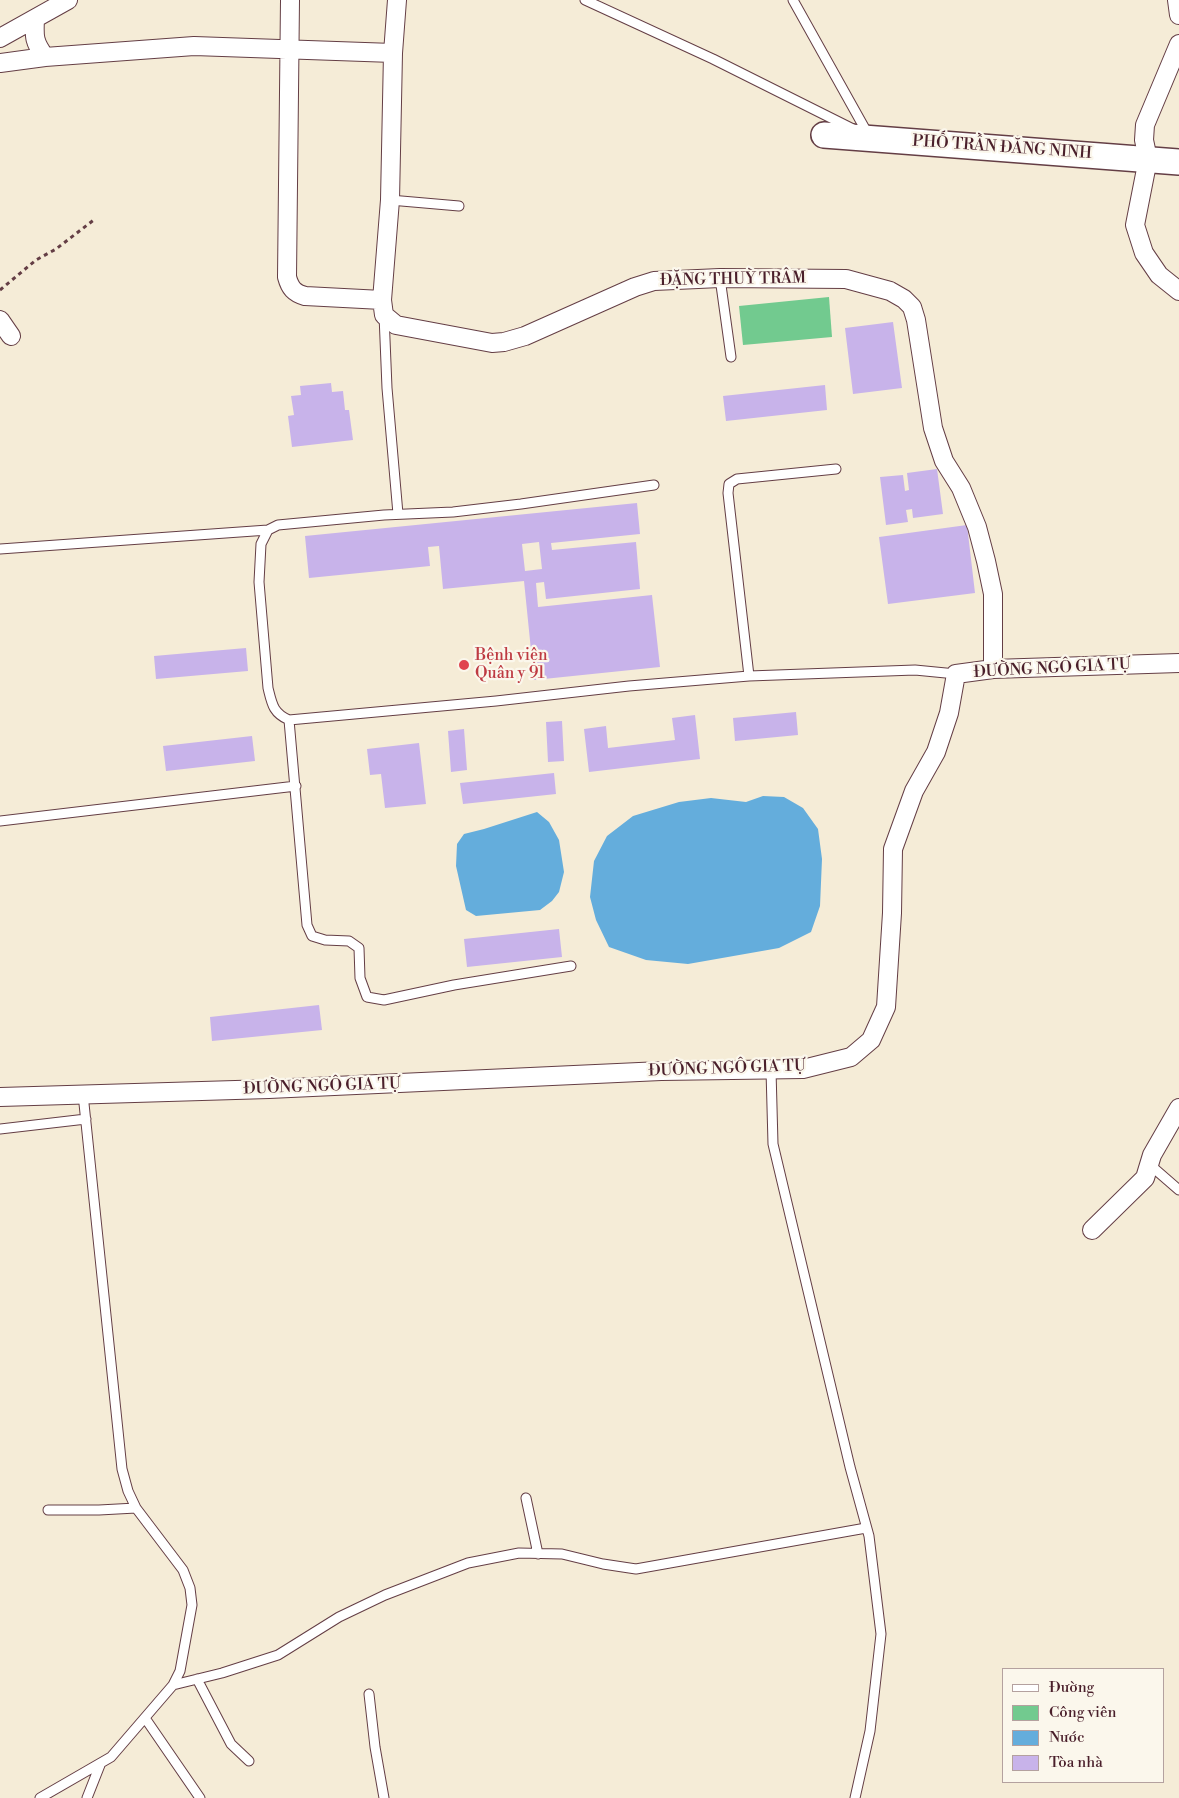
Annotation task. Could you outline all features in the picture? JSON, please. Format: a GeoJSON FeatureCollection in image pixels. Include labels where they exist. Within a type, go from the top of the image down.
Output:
{"type":"FeatureCollection","features":[{"type":"Feature","properties":{"kind":"street"},"geometry":{"type":"LineString","coordinates":[[0,38],[68,0]]}},
{"type":"Feature","properties":{"kind":"street"},"geometry":{"type":"LineString","coordinates":[[290,0],[287,277],[290,287],[296,294],[383,308],[390,200],[393,53],[397,0]]}},
{"type":"Feature","properties":{"kind":"street"},"geometry":{"type":"LineString","coordinates":[[1177,0],[1179,15]]}},
{"type":"Feature","properties":{"kind":"street"},"geometry":{"type":"LineString","coordinates":[[35,19],[36,44],[45,57]]}},
{"type":"Feature","properties":{"kind":"street"},"geometry":{"type":"LineString","coordinates":[[1179,44],[1145,125],[1144,140],[1148,159],[1135,225],[1144,253],[1159,274],[1179,290]]}},
{"type":"Feature","properties":{"kind":"street"},"geometry":{"type":"LineString","coordinates":[[0,63],[45,57],[194,46],[393,53]]}},
{"type":"Feature","properties":{"kind":"street","name":"PHỐ TRẦN ĐĂNG NINH"},"geometry":{"type":"LineString","coordinates":[[824,135],[1179,162]]}},
{"type":"Feature","properties":{"kind":"street","name":"ĐẶNG THUỲ TRÂM"},"geometry":{"type":"LineString","coordinates":[[383,308],[396,325],[492,342],[504,342],[525,336],[654,281],[720,278],[846,279],[890,291],[904,299],[912,307],[916,320],[933,428],[944,460],[961,488],[977,527],[986,561],[993,594],[994,669]]}},
{"type":"Feature","properties":{"kind":"street"},"geometry":{"type":"LineString","coordinates":[[0,320],[12,336]]}},
{"type":"Feature","properties":{"kind":"street","name":"ĐƯỜNG NGÔ GIA TỰ"},"geometry":{"type":"LineString","coordinates":[[0,1096],[368,1085],[661,1071],[803,1069],[851,1057],[871,1040],[886,1007],[892,913],[893,849],[914,791],[936,752],[949,713],[956,674],[994,669],[1179,663]]}},
{"type":"Feature","properties":{"kind":"street"},"geometry":{"type":"LineString","coordinates":[[1092,1230],[1145,1178],[1152,1155],[1179,1108]]}},
{"type":"Feature","properties":{"kind":"lane"},"geometry":{"type":"LineString","coordinates":[[585,0],[713,59],[871,138]]}},
{"type":"Feature","properties":{"kind":"lane"},"geometry":{"type":"LineString","coordinates":[[792,0],[871,138]]}},
{"type":"Feature","properties":{"kind":"lane"},"geometry":{"type":"LineString","coordinates":[[390,200],[458,206]]}},
{"type":"Feature","properties":{"kind":"lane"},"geometry":{"type":"LineString","coordinates":[[720,278],[731,357]]}},
{"type":"Feature","properties":{"kind":"lane"},"geometry":{"type":"LineString","coordinates":[[383,308],[387,388],[398,514]]}},
{"type":"Feature","properties":{"kind":"lane"},"geometry":{"type":"LineString","coordinates":[[749,676],[729,502],[729,484],[737,479],[836,469]]}},
{"type":"Feature","properties":{"kind":"lane"},"geometry":{"type":"LineString","coordinates":[[0,549],[268,530],[278,525],[398,514],[453,512],[654,484]]}},
{"type":"Feature","properties":{"kind":"lane"},"geometry":{"type":"LineString","coordinates":[[268,530],[260,544],[259,582],[268,688],[272,706],[280,716],[289,720],[749,676],[914,670],[956,674]]}},
{"type":"Feature","properties":{"kind":"lane"},"geometry":{"type":"LineString","coordinates":[[289,720],[307,925],[312,936],[325,940],[348,941],[359,948],[360,978],[368,997],[384,1000],[454,984],[571,966]]}},
{"type":"Feature","properties":{"kind":"lane"},"geometry":{"type":"LineString","coordinates":[[0,821],[296,786]]}},
{"type":"Feature","properties":{"kind":"lane"},"geometry":{"type":"LineString","coordinates":[[770,1070],[773,1144],[866,1528],[881,1634],[870,1730],[855,1798]]}},
{"type":"Feature","properties":{"kind":"lane"},"geometry":{"type":"LineString","coordinates":[[40,1798],[111,1757],[173,1685],[180,1671],[192,1605],[190,1588],[183,1570],[136,1508],[128,1491],[122,1469],[83,1094]]}},
{"type":"Feature","properties":{"kind":"lane"},"geometry":{"type":"LineString","coordinates":[[0,1129],[86,1119]]}},
{"type":"Feature","properties":{"kind":"lane"},"geometry":{"type":"LineString","coordinates":[[1149,1164],[1179,1190]]}},
{"type":"Feature","properties":{"kind":"lane"},"geometry":{"type":"LineString","coordinates":[[526,1498],[538,1554]]}},
{"type":"Feature","properties":{"kind":"lane"},"geometry":{"type":"LineString","coordinates":[[48,1510],[136,1508]]}},
{"type":"Feature","properties":{"kind":"lane"},"geometry":{"type":"LineString","coordinates":[[173,1685],[278,1655],[339,1617],[385,1595],[468,1563],[519,1553],[562,1554],[636,1569],[866,1528]]}},
{"type":"Feature","properties":{"kind":"lane"},"geometry":{"type":"LineString","coordinates":[[197,1679],[231,1744],[249,1761]]}},
{"type":"Feature","properties":{"kind":"lane"},"geometry":{"type":"LineString","coordinates":[[369,1694],[375,1748],[384,1798]]}},
{"type":"Feature","properties":{"kind":"lane"},"geometry":{"type":"LineString","coordinates":[[145,1718],[200,1798]]}},
{"type":"Feature","properties":{"kind":"lane"},"geometry":{"type":"LineString","coordinates":[[87,1798],[100,1765]]}},
{"type":"Feature","properties":{"kind":"path"},"geometry":{"type":"LineString","coordinates":[[0,290],[36,260],[56,249],[95,219]]}},
{"type":"Feature","properties":{"kind":"green space"},"geometry":{"type":"Polygon","coordinates":[[[829,297],[832,337],[743,345],[739,306],[829,297]]]}},
{"type":"Feature","properties":{"kind":"water"},"geometry":{"type":"Polygon","coordinates":[[[763,796],[784,797],[803,808],[818,829],[822,859],[820,906],[811,932],[779,948],[688,964],[646,960],[609,947],[596,920],[590,897],[594,861],[607,836],[633,816],[679,802],[711,798],[746,802],[763,796]]]}},
{"type":"Feature","properties":{"kind":"water"},"geometry":{"type":"Polygon","coordinates":[[[537,812],[549,822],[559,840],[564,872],[559,892],[552,901],[540,910],[476,916],[466,910],[456,866],[457,844],[464,834],[537,812]]]}},
{"type":"Feature","properties":{"kind":"building"},"geometry":{"type":"Polygon","coordinates":[[[893,322],[902,388],[853,394],[845,328],[893,322]]]}},
{"type":"Feature","properties":{"kind":"building"},"geometry":{"type":"Polygon","coordinates":[[[331,383],[332,392],[343,391],[345,410],[349,410],[353,440],[292,447],[288,416],[294,415],[291,396],[301,395],[300,386],[331,383]]]}},
{"type":"Feature","properties":{"kind":"building"},"geometry":{"type":"Polygon","coordinates":[[[825,385],[827,410],[726,421],[723,396],[825,385]]]}},
{"type":"Feature","properties":{"kind":"building"},"geometry":{"type":"Polygon","coordinates":[[[937,469],[943,514],[913,518],[912,509],[906,510],[908,522],[886,525],[880,477],[903,475],[905,491],[909,490],[907,473],[937,469]]]}},
{"type":"Feature","properties":{"kind":"building"},"geometry":{"type":"Polygon","coordinates":[[[637,503],[640,534],[551,543],[552,550],[636,542],[640,589],[546,599],[544,582],[536,583],[538,607],[652,595],[660,667],[534,680],[524,581],[443,589],[439,546],[428,547],[430,566],[309,578],[305,536],[637,503]],[[539,542],[522,544],[525,571],[542,569],[539,542]]]}},
{"type":"Feature","properties":{"kind":"building"},"geometry":{"type":"Polygon","coordinates":[[[967,525],[975,593],[888,604],[879,537],[967,525]]]}},
{"type":"Feature","properties":{"kind":"building"},"geometry":{"type":"Polygon","coordinates":[[[246,648],[248,671],[156,679],[154,656],[246,648]]]}},
{"type":"Feature","properties":{"kind":"building"},"geometry":{"type":"Polygon","coordinates":[[[796,712],[798,735],[735,741],[733,718],[796,712]]]}},
{"type":"Feature","properties":{"kind":"building"},"geometry":{"type":"Polygon","coordinates":[[[695,715],[700,759],[589,772],[584,729],[606,726],[608,748],[675,740],[672,718],[695,715]]]}},
{"type":"Feature","properties":{"kind":"building"},"geometry":{"type":"Polygon","coordinates":[[[562,721],[564,761],[548,762],[546,722],[562,721]]]}},
{"type":"Feature","properties":{"kind":"building"},"geometry":{"type":"Polygon","coordinates":[[[464,729],[467,770],[451,772],[448,731],[464,729]]]}},
{"type":"Feature","properties":{"kind":"building"},"geometry":{"type":"Polygon","coordinates":[[[252,736],[255,761],[166,771],[163,746],[252,736]]]}},
{"type":"Feature","properties":{"kind":"building"},"geometry":{"type":"Polygon","coordinates":[[[419,743],[426,804],[385,808],[381,774],[370,775],[367,749],[419,743]]]}},
{"type":"Feature","properties":{"kind":"building"},"geometry":{"type":"Polygon","coordinates":[[[554,773],[556,794],[463,804],[460,783],[554,773]]]}},
{"type":"Feature","properties":{"kind":"building"},"geometry":{"type":"Polygon","coordinates":[[[559,929],[562,957],[467,967],[464,939],[559,929]]]}},
{"type":"Feature","properties":{"kind":"building"},"geometry":{"type":"Polygon","coordinates":[[[319,1005],[322,1030],[212,1041],[210,1017],[319,1005]]]}},
{"type":"Feature","properties":{"kind":"place","name":"Bệnh viện Quân y 91"},"geometry":{"type":"Point","coordinates":[464,665]}}]}
